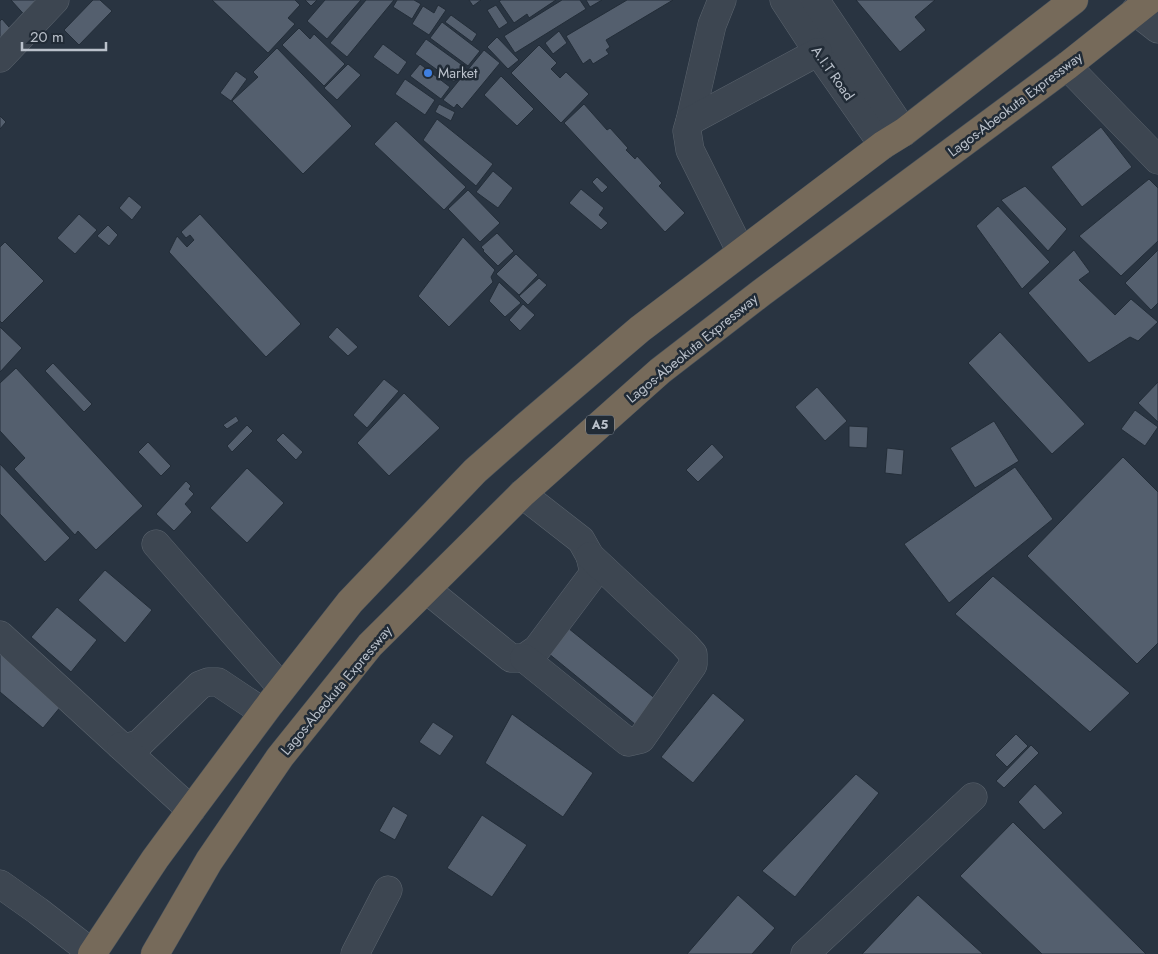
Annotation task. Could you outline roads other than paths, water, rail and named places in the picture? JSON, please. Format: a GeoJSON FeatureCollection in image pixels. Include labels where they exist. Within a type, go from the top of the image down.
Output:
{"type":"FeatureCollection","features":[{"type":"Feature","properties":{"kind":"highway"},"geometry":{"type":"LineString","coordinates":[[92,954],[155,859],[263,712],[350,602],[475,471],[524,427],[640,330],[1074,0]]}},
{"type":"Feature","properties":{"kind":"highway","name":"Lagos-Abeokuta Expressway"},"geometry":{"type":"LineString","coordinates":[[155,954],[209,861],[280,757],[370,645],[522,494],[660,371],[761,293],[1067,66],[1143,6]]}},
{"type":"Feature","properties":{"kind":"street"},"geometry":{"type":"LineString","coordinates":[[0,58],[55,0]]}},
{"type":"Feature","properties":{"kind":"street"},"geometry":{"type":"LineString","coordinates":[[722,0],[712,24],[687,131],[690,150],[741,252]]}},
{"type":"Feature","properties":{"kind":"street","name":"A.I.T Road"},"geometry":{"type":"LineString","coordinates":[[784,0],[818,52],[893,139]]}},
{"type":"Feature","properties":{"kind":"street","name":"A.I.T Road"},"geometry":{"type":"LineString","coordinates":[[815,0],[893,139]]}},
{"type":"Feature","properties":{"kind":"street"},"geometry":{"type":"LineString","coordinates":[[1143,6],[1158,29]]}},
{"type":"Feature","properties":{"kind":"street"},"geometry":{"type":"LineString","coordinates":[[690,121],[818,52]]}},
{"type":"Feature","properties":{"kind":"street"},"geometry":{"type":"LineString","coordinates":[[1067,66],[1158,160]]}},
{"type":"Feature","properties":{"kind":"street"},"geometry":{"type":"LineString","coordinates":[[426,589],[511,658],[524,658],[537,649],[594,573],[590,556],[581,540],[522,494]]}},
{"type":"Feature","properties":{"kind":"street"},"geometry":{"type":"LineString","coordinates":[[156,544],[282,688]]}},
{"type":"Feature","properties":{"kind":"street"},"geometry":{"type":"LineString","coordinates":[[524,658],[628,742],[641,739],[693,665],[693,654],[685,645],[590,556]]}},
{"type":"Feature","properties":{"kind":"street"},"geometry":{"type":"LineString","coordinates":[[0,635],[191,810]]}},
{"type":"Feature","properties":{"kind":"street"},"geometry":{"type":"LineString","coordinates":[[121,746],[129,747],[139,744],[200,684],[208,682],[218,682],[263,712]]}},
{"type":"Feature","properties":{"kind":"street"},"geometry":{"type":"LineString","coordinates":[[805,954],[973,797]]}},
{"type":"Feature","properties":{"kind":"street"},"geometry":{"type":"LineString","coordinates":[[0,884],[38,911],[92,954]]}},
{"type":"Feature","properties":{"kind":"street"},"geometry":{"type":"LineString","coordinates":[[355,954],[388,890]]}},
{"type":"Feature","properties":{"kind":"place","name":"Market"},"geometry":{"type":"Point","coordinates":[428,73]}}]}
